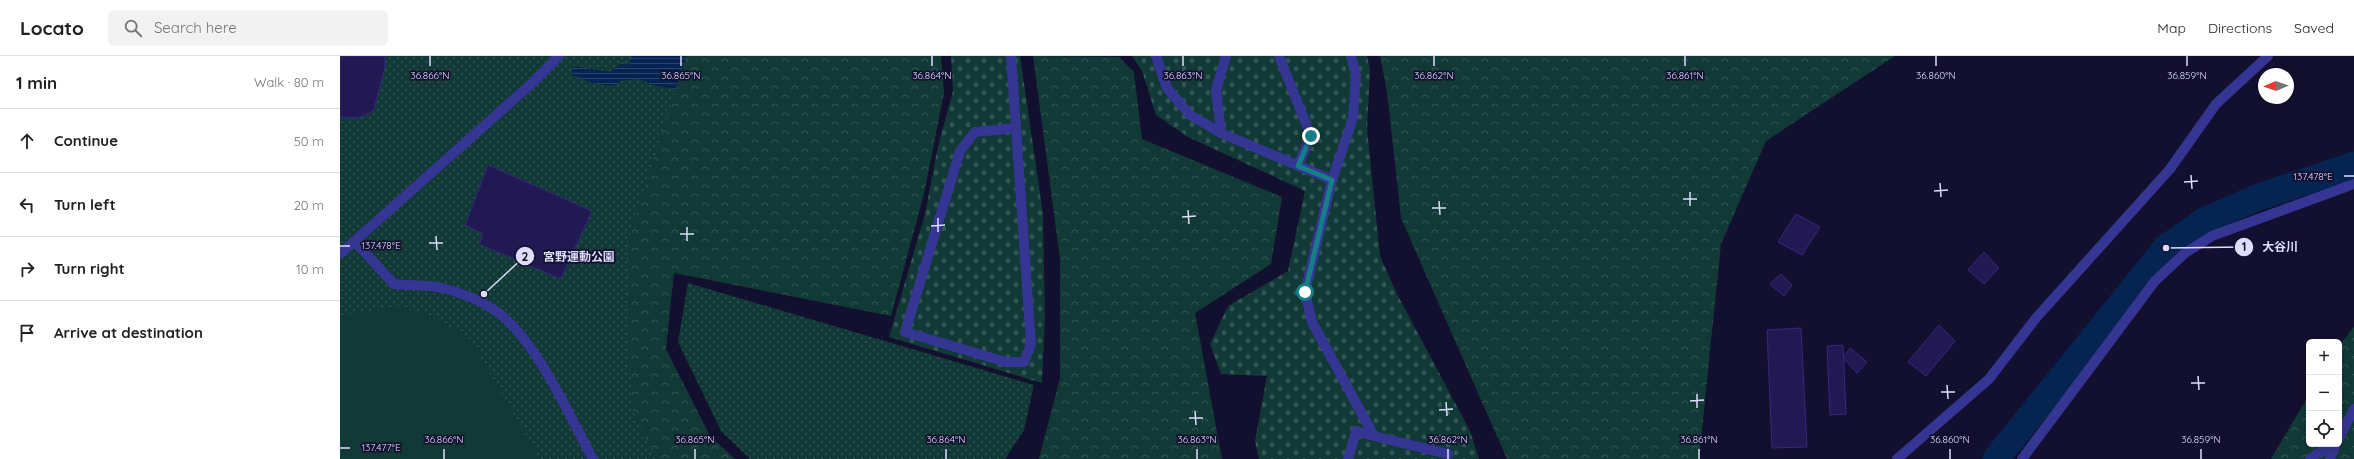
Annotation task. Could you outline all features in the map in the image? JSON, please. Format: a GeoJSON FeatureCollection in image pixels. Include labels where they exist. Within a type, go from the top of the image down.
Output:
{"type":"FeatureCollection","features":[{"type":"Feature","properties":{"kind":"street"},"geometry":{"type":"LineString","coordinates":[[340,254],[437,166],[531,84],[559,56]]}},
{"type":"Feature","properties":{"kind":"street"},"geometry":{"type":"LineString","coordinates":[[1011,56],[1016,128],[1031,344],[1024,362],[1006,362],[905,332],[960,151],[975,132],[1016,128]]}},
{"type":"Feature","properties":{"kind":"street"},"geometry":{"type":"LineString","coordinates":[[1156,56],[1167,88],[1190,115],[1221,133],[1332,180]]}},
{"type":"Feature","properties":{"kind":"street"},"geometry":{"type":"LineString","coordinates":[[1221,133],[1216,90],[1226,56]]}},
{"type":"Feature","properties":{"kind":"street"},"geometry":{"type":"LineString","coordinates":[[1279,56],[1311,136],[1298,166]]}},
{"type":"Feature","properties":{"kind":"street"},"geometry":{"type":"LineString","coordinates":[[1351,56],[1356,75],[1353,118],[1332,180],[1305,292],[1312,322],[1374,436]]}},
{"type":"Feature","properties":{"kind":"street"},"geometry":{"type":"LineString","coordinates":[[1897,459],[1989,379],[2036,318],[2170,169],[2216,104],[2268,56]]}},
{"type":"Feature","properties":{"kind":"street"},"geometry":{"type":"LineString","coordinates":[[2022,459],[2155,281],[2185,252],[2212,236],[2354,184]]}},
{"type":"Feature","properties":{"kind":"street"},"geometry":{"type":"LineString","coordinates":[[355,242],[394,284],[444,288],[471,297],[494,309],[519,332],[544,368],[593,459]]}},
{"type":"Feature","properties":{"kind":"street"},"geometry":{"type":"LineString","coordinates":[[2342,432],[2354,409]]}},
{"type":"Feature","properties":{"kind":"street"},"geometry":{"type":"LineString","coordinates":[[1348,459],[1356,431],[1448,454]]}},
{"type":"Feature","properties":{"kind":"street"},"geometry":{"type":"LineString","coordinates":[[2310,459],[2328,447]]}},
{"type":"Feature","properties":{"kind":"street"},"geometry":{"type":"LineString","coordinates":[[2330,459],[2335,447]]}},
{"type":"Feature","properties":{"kind":"green space"},"geometry":{"type":"Polygon","coordinates":[[[340,56],[686,56],[661,138],[667,459],[340,459],[340,56]]]}},
{"type":"Feature","properties":{"kind":"green space"},"geometry":{"type":"Polygon","coordinates":[[[686,56],[941,56],[944,93],[924,194],[891,316],[674,273],[666,349],[710,436],[735,459],[655,459],[632,408],[628,345],[627,243],[686,56]]]}},
{"type":"Feature","properties":{"kind":"green space"},"geometry":{"type":"Polygon","coordinates":[[[951,56],[1020,56],[1043,214],[1045,317],[1042,383],[889,337],[925,214],[938,146],[953,91],[951,56]]]}},
{"type":"Feature","properties":{"kind":"green space"},"geometry":{"type":"Polygon","coordinates":[[[1033,56],[1119,57],[1134,72],[1142,139],[1282,197],[1271,264],[1195,313],[1222,459],[1039,459],[1060,378],[1060,259],[1033,56]]]}},
{"type":"Feature","properties":{"kind":"green space"},"geometry":{"type":"Polygon","coordinates":[[[1132,56],[1367,56],[1370,70],[1367,129],[1380,256],[1397,294],[1470,431],[1479,459],[1259,459],[1255,441],[1267,376],[1221,374],[1210,344],[1228,306],[1288,271],[1305,191],[1188,137],[1156,115],[1142,71],[1132,56]]]}},
{"type":"Feature","properties":{"kind":"green space"},"geometry":{"type":"Polygon","coordinates":[[[1380,56],[1895,56],[1766,141],[1721,244],[1699,459],[1507,459],[1401,218],[1387,92],[1380,56]]]}},
{"type":"Feature","properties":{"kind":"green space"},"geometry":{"type":"Polygon","coordinates":[[[688,283],[1034,385],[1024,430],[1005,459],[750,459],[721,431],[678,342],[688,283]]]}},
{"type":"Feature","properties":{"kind":"green space"},"geometry":{"type":"Polygon","coordinates":[[[398,306],[432,316],[469,338],[540,459],[340,459],[340,316],[398,306]]]}},
{"type":"Feature","properties":{"kind":"green space"},"geometry":{"type":"Polygon","coordinates":[[[2354,327],[2354,459],[2271,459],[2306,400],[2306,447],[2342,447],[2342,342],[2354,327]]]}},
{"type":"Feature","properties":{"kind":"water"},"geometry":{"type":"Polygon","coordinates":[[[631,56],[686,56],[676,89],[656,86],[639,79],[624,80],[612,86],[592,83],[572,75],[573,66],[610,72],[622,63],[630,65],[631,56]]]}},
{"type":"Feature","properties":{"kind":"building"},"geometry":{"type":"Polygon","coordinates":[[[340,56],[385,56],[385,67],[374,110],[362,117],[345,118],[340,116],[340,56]]]}},
{"type":"Feature","properties":{"kind":"building"},"geometry":{"type":"Polygon","coordinates":[[[488,165],[592,211],[561,279],[479,244],[483,234],[465,225],[488,165]]]}},
{"type":"Feature","properties":{"kind":"building"},"geometry":{"type":"Polygon","coordinates":[[[1796,214],[1820,227],[1802,255],[1778,242],[1796,214]]]}},
{"type":"Feature","properties":{"kind":"building"},"geometry":{"type":"Polygon","coordinates":[[[1984,252],[1999,268],[1984,284],[1968,270],[1984,252]]]}},
{"type":"Feature","properties":{"kind":"building"},"geometry":{"type":"Polygon","coordinates":[[[1781,274],[1792,285],[1784,296],[1770,284],[1781,274]]]}},
{"type":"Feature","properties":{"kind":"building"},"geometry":{"type":"Polygon","coordinates":[[[1939,325],[1955,341],[1926,376],[1908,362],[1939,325]]]}},
{"type":"Feature","properties":{"kind":"building"},"geometry":{"type":"Polygon","coordinates":[[[1801,328],[1807,447],[1772,448],[1767,330],[1801,328]]]}},
{"type":"Feature","properties":{"kind":"building"},"geometry":{"type":"Polygon","coordinates":[[[1843,345],[1846,414],[1830,415],[1827,346],[1843,345]]]}},
{"type":"Feature","properties":{"kind":"building"},"geometry":{"type":"Polygon","coordinates":[[[1850,348],[1867,362],[1857,373],[1843,358],[1850,348]]]}},
{"type":"Feature","properties":{"kind":"waterway"},"geometry":{"type":"LineString","coordinates":[[1996,459],[2166,248],[2204,221],[2256,198],[2354,165]]}},
{"type":"Feature","properties":{"kind":"place","name":"大谷川"},"geometry":{"type":"Point","coordinates":[2166,248]}},
{"type":"Feature","properties":{"kind":"place","name":"宮野運動公園"},"geometry":{"type":"Point","coordinates":[484,294]}},
{"type":"Feature","properties":{"kind":"route"},"geometry":{"type":"LineString","coordinates":[[1305,292],[1332,180],[1298,166],[1311,136]]}}]}
